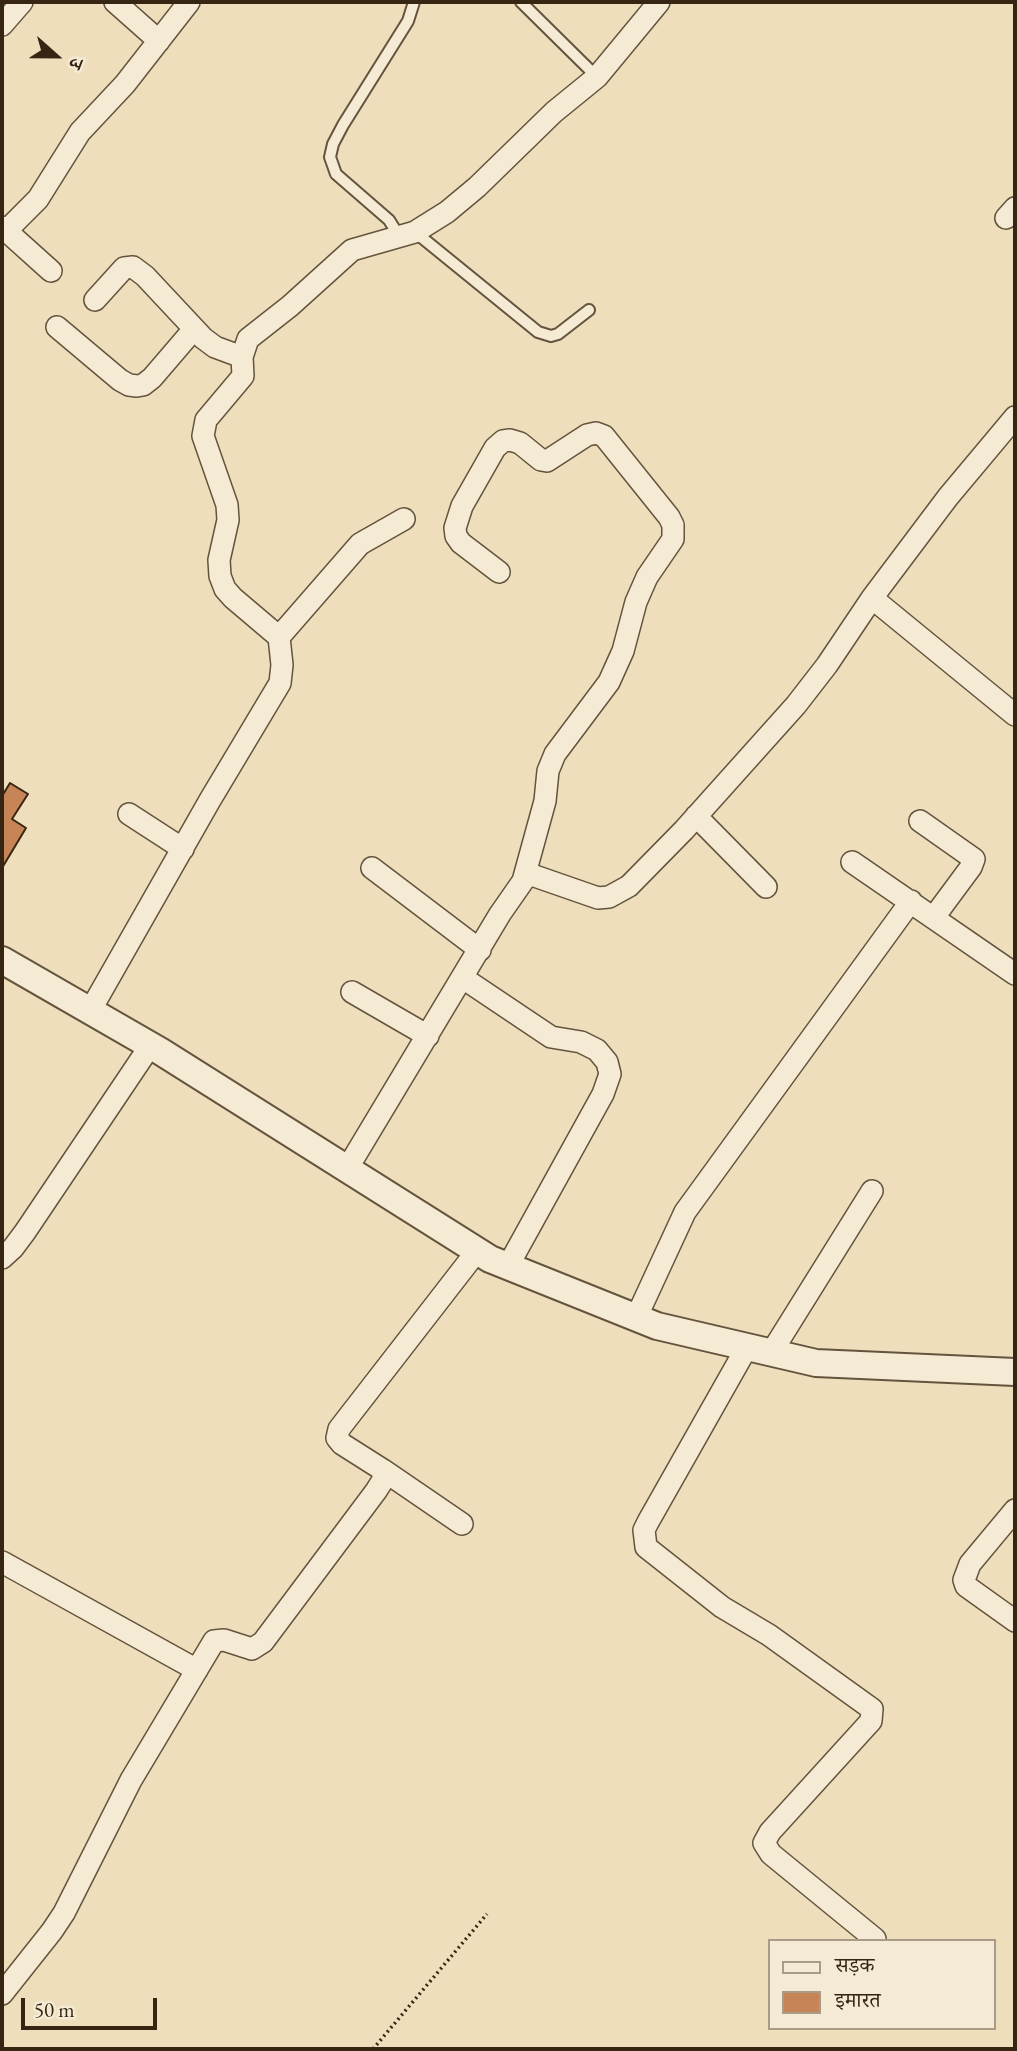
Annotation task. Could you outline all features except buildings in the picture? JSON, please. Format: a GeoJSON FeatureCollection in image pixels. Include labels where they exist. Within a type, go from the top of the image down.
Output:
{"type":"FeatureCollection","features":[{"type":"Feature","properties":{"kind":"street"},"geometry":{"type":"LineString","coordinates":[[2,24],[22,2]]}},
{"type":"Feature","properties":{"kind":"street"},"geometry":{"type":"LineString","coordinates":[[115,2],[159,41]]}},
{"type":"Feature","properties":{"kind":"street"},"geometry":{"type":"LineString","coordinates":[[51,271],[4,229],[38,199],[80,132],[125,84],[189,2]]}},
{"type":"Feature","properties":{"kind":"street"},"geometry":{"type":"LineString","coordinates":[[90,1011],[280,682],[282,665],[279,637],[233,598],[225,589],[220,576],[219,560],[228,520],[227,505],[203,436],[209,416],[243,376],[242,356],[248,339],[290,306],[352,250],[407,234],[447,212],[477,187],[554,112],[597,77],[659,2]]}},
{"type":"Feature","properties":{"kind":"street"},"geometry":{"type":"LineString","coordinates":[[95,300],[124,268],[133,267],[145,276],[208,343],[242,356]]}},
{"type":"Feature","properties":{"kind":"street"},"geometry":{"type":"LineString","coordinates":[[57,327],[120,380],[137,386],[152,378],[194,329]]}},
{"type":"Feature","properties":{"kind":"street"},"geometry":{"type":"LineString","coordinates":[[526,873],[590,896],[610,897],[629,886],[796,705],[948,497],[1015,417]]}},
{"type":"Feature","properties":{"kind":"street"},"geometry":{"type":"LineString","coordinates":[[347,1169],[526,873],[548,786],[548,771],[555,754],[609,682],[623,651],[636,602],[647,577],[673,539],[673,525],[604,436],[596,433],[587,435],[547,461],[541,460],[520,443],[503,441],[495,448],[462,506],[455,528],[461,543],[499,572]]}},
{"type":"Feature","properties":{"kind":"street"},"geometry":{"type":"LineString","coordinates":[[279,637],[360,544],[404,519]]}},
{"type":"Feature","properties":{"kind":"street"},"geometry":{"type":"LineString","coordinates":[[872,598],[1013,709]]}},
{"type":"Feature","properties":{"kind":"street"},"geometry":{"type":"LineString","coordinates":[[129,814],[183,849]]}},
{"type":"Feature","properties":{"kind":"street"},"geometry":{"type":"LineString","coordinates":[[696,816],[766,887]]}},
{"type":"Feature","properties":{"kind":"street"},"geometry":{"type":"LineString","coordinates":[[920,821],[974,859],[934,917]]}},
{"type":"Feature","properties":{"kind":"street"},"geometry":{"type":"LineString","coordinates":[[852,862],[1015,974]]}},
{"type":"Feature","properties":{"kind":"street"},"geometry":{"type":"LineString","coordinates":[[372,868],[480,950]]}},
{"type":"Feature","properties":{"kind":"street"},"geometry":{"type":"LineString","coordinates":[[636,1318],[685,1212],[911,901]]}},
{"type":"Feature","properties":{"kind":"street"},"geometry":{"type":"LineString","coordinates":[[2,960],[150,1046],[477,1251],[636,1318],[657,1326],[816,1363],[1015,1372]]}},
{"type":"Feature","properties":{"kind":"street"},"geometry":{"type":"LineString","coordinates":[[463,978],[551,1037],[581,1042],[597,1050],[607,1062],[610,1074],[603,1094],[509,1266]]}},
{"type":"Feature","properties":{"kind":"street"},"geometry":{"type":"LineString","coordinates":[[352,992],[428,1036]]}},
{"type":"Feature","properties":{"kind":"street"},"geometry":{"type":"LineString","coordinates":[[2,1258],[25,1233],[150,1046]]}},
{"type":"Feature","properties":{"kind":"street"},"geometry":{"type":"LineString","coordinates":[[872,1191],[759,1350],[644,1530],[646,1547],[722,1607],[769,1635],[872,1709],[871,1721],[770,1832],[764,1843],[771,1854],[875,1939]]}},
{"type":"Feature","properties":{"kind":"street"},"geometry":{"type":"LineString","coordinates":[[462,1524],[342,1444],[337,1437],[339,1429],[477,1251]]}},
{"type":"Feature","properties":{"kind":"street"},"geometry":{"type":"LineString","coordinates":[[2,1993],[64,1913],[131,1780],[214,1641],[224,1640],[252,1649],[263,1642],[383,1480],[383,1470]]}},
{"type":"Feature","properties":{"kind":"street"},"geometry":{"type":"LineString","coordinates":[[1015,1510],[970,1564],[964,1580],[967,1586],[1015,1620]]}},
{"type":"Feature","properties":{"kind":"street"},"geometry":{"type":"LineString","coordinates":[[2,1562],[197,1670]]}},
{"type":"Feature","properties":{"kind":"lane"},"geometry":{"type":"LineString","coordinates":[[414,2],[408,21],[333,144],[330,158],[336,174],[407,234],[538,331],[551,336],[558,334],[589,310]]}},
{"type":"Feature","properties":{"kind":"lane"},"geometry":{"type":"LineString","coordinates":[[522,2],[597,77]]}},
{"type":"Feature","properties":{"kind":"path"},"geometry":{"type":"LineString","coordinates":[[373,2049],[487,1914]]}}]}
